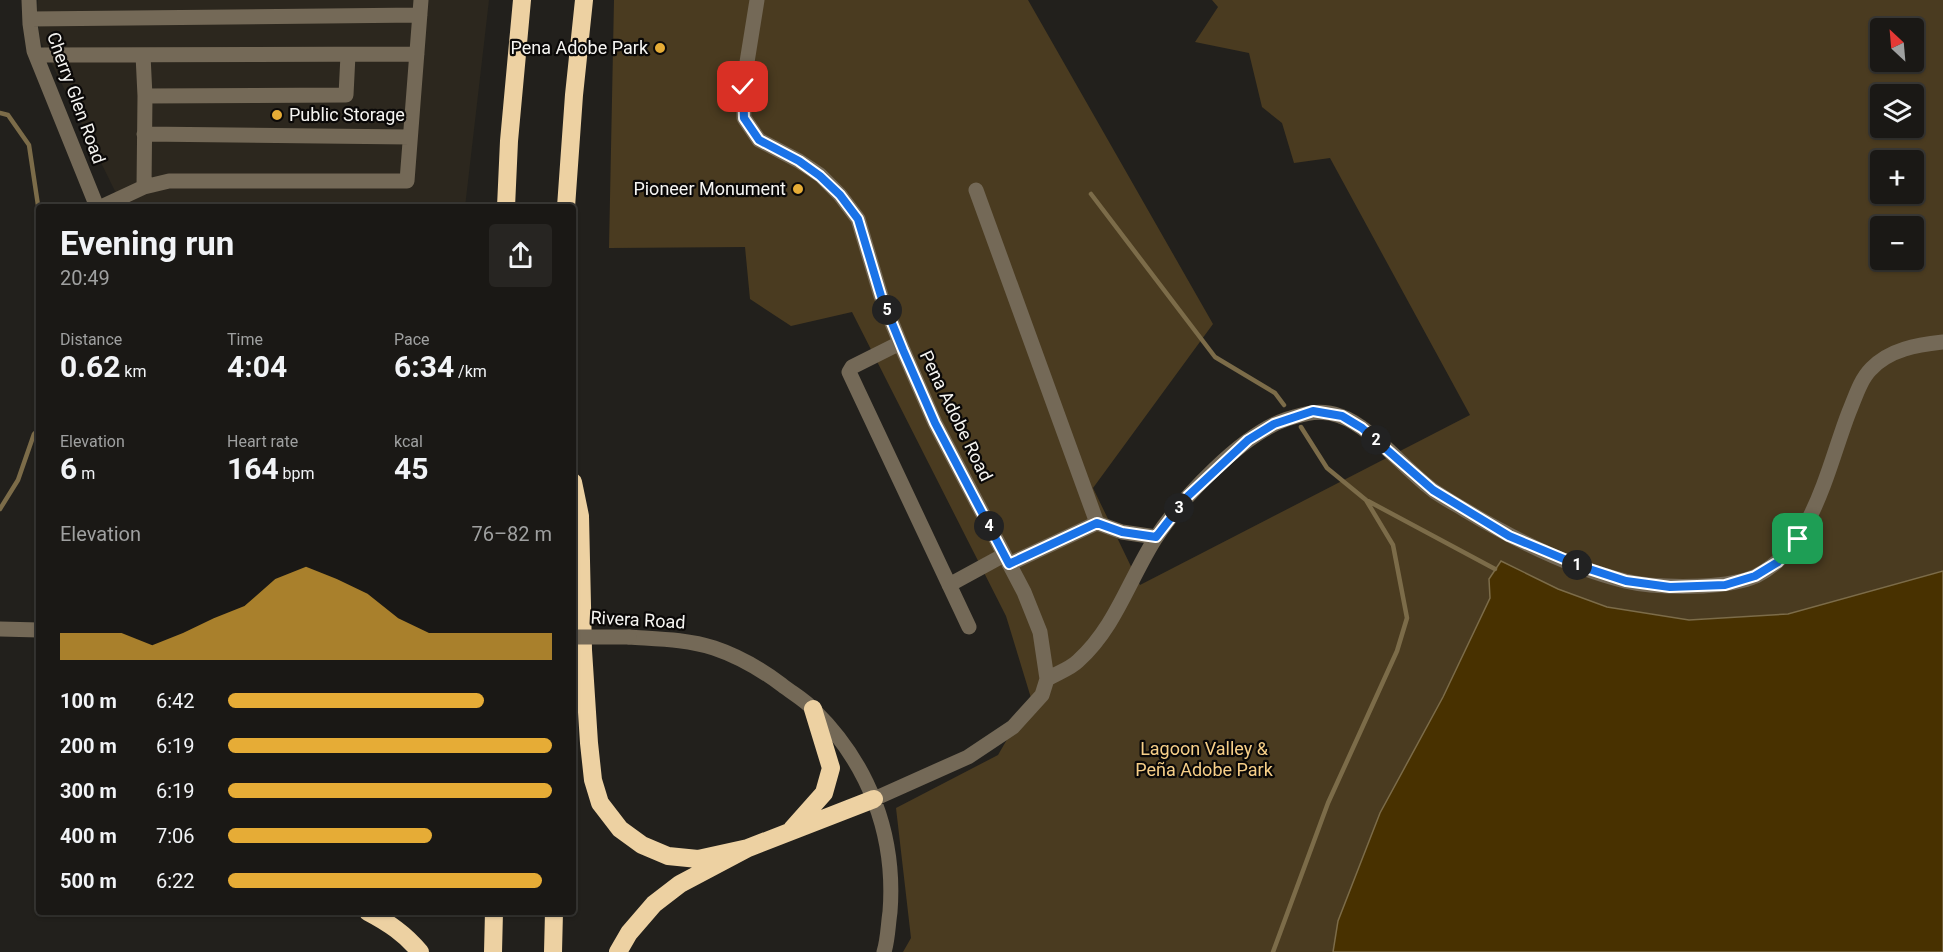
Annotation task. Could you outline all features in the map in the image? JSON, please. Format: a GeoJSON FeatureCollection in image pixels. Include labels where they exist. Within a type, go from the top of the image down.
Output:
{"type":"FeatureCollection","features":[{"type":"Feature","properties":{"kind":"highway"},"geometry":{"type":"LineString","coordinates":[[506,204],[509,141],[522,0]]}},
{"type":"Feature","properties":{"kind":"highway"},"geometry":{"type":"LineString","coordinates":[[566,204],[584,0]]}},
{"type":"Feature","properties":{"kind":"highway"},"geometry":{"type":"LineString","coordinates":[[576,497],[580,516],[589,743],[593,780],[600,803],[620,829],[642,845],[668,856],[698,859],[748,848]]}},
{"type":"Feature","properties":{"kind":"highway"},"geometry":{"type":"LineString","coordinates":[[790,831],[824,793],[831,768],[813,709]]}},
{"type":"Feature","properties":{"kind":"highway"},"geometry":{"type":"LineString","coordinates":[[618,952],[629,933],[654,904],[680,884],[748,848],[874,799]]}},
{"type":"Feature","properties":{"kind":"highway"},"geometry":{"type":"LineString","coordinates":[[374,915],[409,938],[420,952]]}},
{"type":"Feature","properties":{"kind":"highway"},"geometry":{"type":"LineString","coordinates":[[493,952],[494,915]]}},
{"type":"Feature","properties":{"kind":"highway"},"geometry":{"type":"LineString","coordinates":[[553,952],[554,915]]}},
{"type":"Feature","properties":{"kind":"street","name":"Cherry Glen Road"},"geometry":{"type":"LineString","coordinates":[[29,0],[36,55],[98,204]]}},
{"type":"Feature","properties":{"kind":"street","name":"Pena Adobe Road"},"geometry":{"type":"LineString","coordinates":[[757,0],[743,87],[744,118],[759,140],[799,161],[820,176],[840,195],[858,219],[881,296],[935,423],[1024,592],[1040,632],[1047,679]]}},
{"type":"Feature","properties":{"kind":"street"},"geometry":{"type":"LineString","coordinates":[[30,19],[421,8],[407,180],[169,182],[144,187],[106,204]]}},
{"type":"Feature","properties":{"kind":"street"},"geometry":{"type":"LineString","coordinates":[[36,55],[417,54]]}},
{"type":"Feature","properties":{"kind":"street"},"geometry":{"type":"LineString","coordinates":[[143,55],[144,187]]}},
{"type":"Feature","properties":{"kind":"street"},"geometry":{"type":"LineString","coordinates":[[145,96],[346,95],[348,55]]}},
{"type":"Feature","properties":{"kind":"street"},"geometry":{"type":"LineString","coordinates":[[144,134],[410,137]]}},
{"type":"Feature","properties":{"kind":"street"},"geometry":{"type":"LineString","coordinates":[[976,190],[1097,523]]}},
{"type":"Feature","properties":{"kind":"street"},"geometry":{"type":"LineString","coordinates":[[874,799],[968,757],[1013,727],[1042,695],[1047,679],[1076,663],[1105,633],[1156,537],[1188,496],[1248,440],[1274,424],[1313,411],[1342,416],[1362,428],[1433,490],[1509,536],[1583,567],[1626,581],[1670,587],[1725,585],[1755,576],[1778,562],[1798,539],[1814,507],[1857,392],[1870,370],[1888,356],[1903,349],[1943,342]]}},
{"type":"Feature","properties":{"kind":"street"},"geometry":{"type":"LineString","coordinates":[[900,343],[852,367],[849,372],[969,627]]}},
{"type":"Feature","properties":{"kind":"street"},"geometry":{"type":"LineString","coordinates":[[949,585],[1006,559],[1097,523],[1122,532],[1156,537]]}},
{"type":"Feature","properties":{"kind":"street"},"geometry":{"type":"LineString","coordinates":[[0,629],[36,630]]}},
{"type":"Feature","properties":{"kind":"street","name":"Rivera Road"},"geometry":{"type":"LineString","coordinates":[[576,637],[628,637],[684,641],[715,648],[766,673],[813,709],[854,760],[874,799],[886,837],[892,885],[884,952]]}},
{"type":"Feature","properties":{"kind":"shaded area","name":"Public Storage"},"geometry":{"type":"Polygon","coordinates":[[[38,0],[489,0],[465,204],[123,204],[40,40],[38,0]]]}},
{"type":"Feature","properties":{"kind":"shaded area"},"geometry":{"type":"Polygon","coordinates":[[[1501,561],[1558,589],[1607,607],[1689,620],[1788,614],[1943,571],[1943,952],[1333,952],[1338,921],[1380,813],[1443,697],[1490,598],[1489,579],[1501,561]]]}},
{"type":"Feature","properties":{"kind":"green space","name":"Lagoon Valley & Peña Adobe Park"},"geometry":{"type":"Polygon","coordinates":[[[614,0],[1028,0],[1213,324],[1093,488],[1140,585],[1470,415],[1330,158],[1294,163],[1282,123],[1262,107],[1249,53],[1195,42],[1218,7],[1212,0],[1943,0],[1943,571],[1788,614],[1689,620],[1607,607],[1558,589],[1501,561],[1489,579],[1490,598],[1443,697],[1380,813],[1338,921],[1333,952],[903,952],[911,938],[896,808],[998,755],[1031,698],[1006,616],[852,312],[791,326],[750,299],[745,247],[609,248],[614,0]]]}},
{"type":"Feature","properties":{"kind":"waterway"},"geometry":{"type":"LineString","coordinates":[[0,113],[8,115],[29,145],[38,204]]}},
{"type":"Feature","properties":{"kind":"waterway"},"geometry":{"type":"LineString","coordinates":[[1091,194],[1215,357],[1275,393],[1284,405]]}},
{"type":"Feature","properties":{"kind":"waterway"},"geometry":{"type":"LineString","coordinates":[[1273,952],[1328,803],[1397,651],[1407,618],[1393,545],[1366,500],[1327,468],[1301,427]]}},
{"type":"Feature","properties":{"kind":"waterway"},"geometry":{"type":"LineString","coordinates":[[0,509],[18,480],[36,432]]}},
{"type":"Feature","properties":{"kind":"waterway"},"geometry":{"type":"LineString","coordinates":[[1368,501],[1495,569]]}},
{"type":"Feature","properties":{"kind":"place","name":"Pena Adobe Park"},"geometry":{"type":"Point","coordinates":[660,48]}},
{"type":"Feature","properties":{"kind":"place","name":"Public Storage"},"geometry":{"type":"Point","coordinates":[277,115]}},
{"type":"Feature","properties":{"kind":"place","name":"Pioneer Monument"},"geometry":{"type":"Point","coordinates":[798,189]}},
{"type":"Feature","properties":{"kind":"route"},"geometry":{"type":"LineString","coordinates":[[743,87],[744,118],[759,140],[799,161],[820,176],[840,195],[858,219],[881,296],[903,350],[935,423],[1009,564],[1097,523],[1122,532],[1156,537],[1188,496],[1248,440],[1274,424],[1313,411],[1342,416],[1362,428],[1433,490],[1509,536],[1583,567],[1626,581],[1670,587],[1725,585],[1755,576],[1778,562],[1798,539]]}}]}
